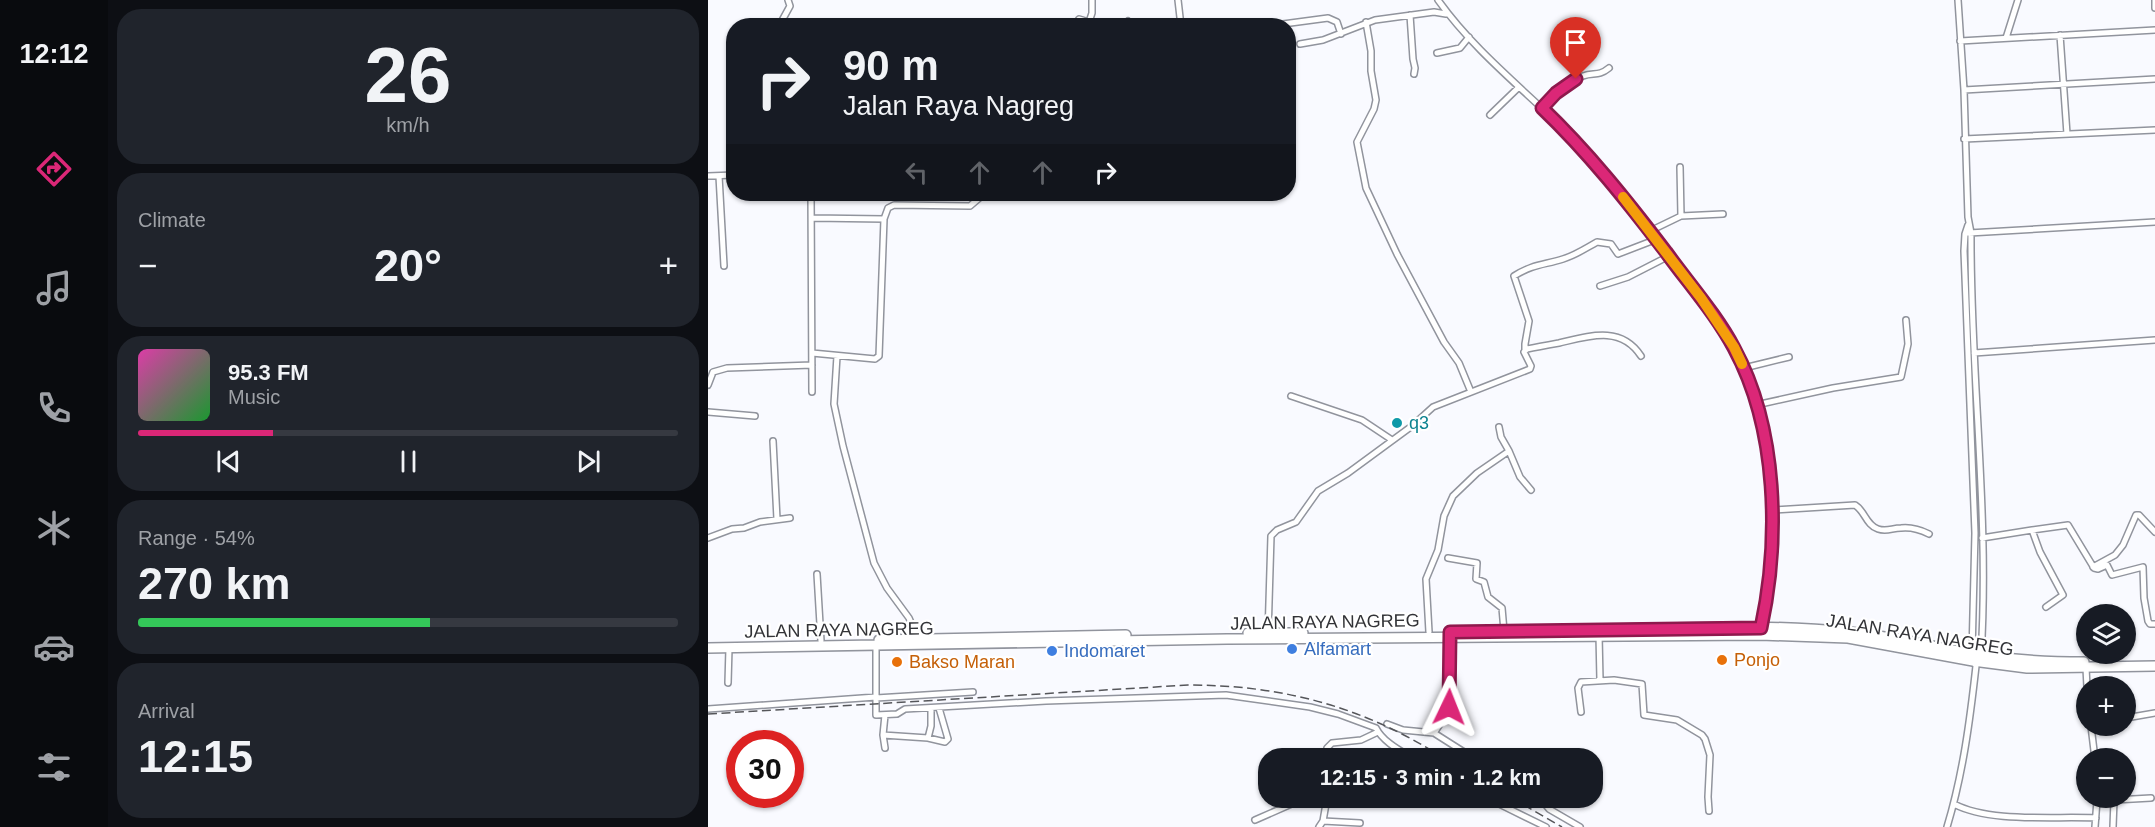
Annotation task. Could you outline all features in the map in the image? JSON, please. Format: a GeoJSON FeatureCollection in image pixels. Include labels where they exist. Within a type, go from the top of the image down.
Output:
{"type":"FeatureCollection","features":[{"type":"Feature","properties":{"kind":"highway","name":"JALAN RAYA NAGREG"},"geometry":{"type":"LineString","coordinates":[[708,648],[1429,632],[1450,634],[1504,631],[1761,631],[1848,638],[2027,668],[2155,666]]}},
{"type":"Feature","properties":{"kind":"highway","name":"JALAN RAYA NAGREG"},"geometry":{"type":"LineString","coordinates":[[708,643],[1450,634],[1599,635],[1761,631]]}},
{"type":"Feature","properties":{"kind":"highway","name":"JALAN RAYA NAGREG"},"geometry":{"type":"LineString","coordinates":[[1976,659],[2051,662],[2155,660]]}},
{"type":"Feature","properties":{"kind":"street"},"geometry":{"type":"LineString","coordinates":[[783,18],[790,6],[788,0]]}},
{"type":"Feature","properties":{"kind":"street"},"geometry":{"type":"LineString","coordinates":[[1090,18],[1092,0]]}},
{"type":"Feature","properties":{"kind":"street"},"geometry":{"type":"LineString","coordinates":[[1178,0],[1180,18]]}},
{"type":"Feature","properties":{"kind":"street"},"geometry":{"type":"LineString","coordinates":[[1438,0],[1493,63],[1542,108],[1596,163],[1657,239],[1734,347],[1744,368],[1756,405],[1770,463],[1772,510],[1769,577],[1761,631]]}},
{"type":"Feature","properties":{"kind":"street"},"geometry":{"type":"LineString","coordinates":[[1958,0],[1964,90],[1972,353],[1976,659]]}},
{"type":"Feature","properties":{"kind":"street"},"geometry":{"type":"LineString","coordinates":[[2006,38],[2018,0]]}},
{"type":"Feature","properties":{"kind":"street"},"geometry":{"type":"LineString","coordinates":[[2155,0],[2155,9]]}},
{"type":"Feature","properties":{"kind":"street"},"geometry":{"type":"LineString","coordinates":[[1300,44],[1341,34],[1366,22],[1437,12],[1448,14]]}},
{"type":"Feature","properties":{"kind":"street"},"geometry":{"type":"LineString","coordinates":[[1410,15],[1414,74]]}},
{"type":"Feature","properties":{"kind":"street"},"geometry":{"type":"LineString","coordinates":[[1296,22],[1328,18],[1337,22],[1341,34]]}},
{"type":"Feature","properties":{"kind":"street"},"geometry":{"type":"LineString","coordinates":[[1366,22],[1376,100],[1374,109],[1357,142],[1366,188],[1398,256],[1444,342],[1459,363],[1471,392]]}},
{"type":"Feature","properties":{"kind":"street"},"geometry":{"type":"LineString","coordinates":[[1960,41],[2155,30]]}},
{"type":"Feature","properties":{"kind":"street"},"geometry":{"type":"LineString","coordinates":[[2060,35],[2067,134]]}},
{"type":"Feature","properties":{"kind":"street"},"geometry":{"type":"LineString","coordinates":[[1437,53],[1460,48],[1469,38]]}},
{"type":"Feature","properties":{"kind":"street"},"geometry":{"type":"LineString","coordinates":[[1542,108],[1556,93],[1576,79],[1584,75],[1602,74],[1609,68]]}},
{"type":"Feature","properties":{"kind":"street"},"geometry":{"type":"LineString","coordinates":[[1964,90],[2155,79]]}},
{"type":"Feature","properties":{"kind":"street"},"geometry":{"type":"LineString","coordinates":[[1490,115],[1519,87]]}},
{"type":"Feature","properties":{"kind":"street"},"geometry":{"type":"LineString","coordinates":[[1964,139],[2155,130]]}},
{"type":"Feature","properties":{"kind":"street"},"geometry":{"type":"LineString","coordinates":[[1680,167],[1682,216]]}},
{"type":"Feature","properties":{"kind":"street"},"geometry":{"type":"LineString","coordinates":[[708,176],[726,176]]}},
{"type":"Feature","properties":{"kind":"street"},"geometry":{"type":"LineString","coordinates":[[719,176],[724,266]]}},
{"type":"Feature","properties":{"kind":"street"},"geometry":{"type":"LineString","coordinates":[[811,201],[812,392]]}},
{"type":"Feature","properties":{"kind":"street"},"geometry":{"type":"LineString","coordinates":[[812,353],[875,359],[879,354],[884,219],[888,208],[894,205],[970,206],[976,201]]}},
{"type":"Feature","properties":{"kind":"street"},"geometry":{"type":"LineString","coordinates":[[1650,231],[1682,216],[1723,214]]}},
{"type":"Feature","properties":{"kind":"street"},"geometry":{"type":"LineString","coordinates":[[812,218],[884,219]]}},
{"type":"Feature","properties":{"kind":"street"},"geometry":{"type":"LineString","coordinates":[[1968,234],[2155,222]]}},
{"type":"Feature","properties":{"kind":"street"},"geometry":{"type":"LineString","coordinates":[[1268,636],[1271,536],[1277,530],[1296,522],[1318,491],[1348,473],[1433,407],[1530,369],[1525,353],[1529,321],[1514,276],[1533,266],[1582,252],[1597,242],[1611,244],[1618,254],[1657,239]]}},
{"type":"Feature","properties":{"kind":"street"},"geometry":{"type":"LineString","coordinates":[[1600,286],[1628,278],[1669,256]]}},
{"type":"Feature","properties":{"kind":"street"},"geometry":{"type":"LineString","coordinates":[[1756,405],[1833,388],[1901,377],[1908,344],[1906,320]]}},
{"type":"Feature","properties":{"kind":"street"},"geometry":{"type":"LineString","coordinates":[[1526,350],[1586,336],[1601,336],[1617,337],[1630,343],[1641,356]]}},
{"type":"Feature","properties":{"kind":"street"},"geometry":{"type":"LineString","coordinates":[[1972,353],[2155,340]]}},
{"type":"Feature","properties":{"kind":"street"},"geometry":{"type":"LineString","coordinates":[[1947,827],[1954,804],[1968,733],[1976,659],[1982,549],[1972,353]]}},
{"type":"Feature","properties":{"kind":"street"},"geometry":{"type":"LineString","coordinates":[[837,356],[834,404],[874,563],[887,588],[909,618],[918,639]]}},
{"type":"Feature","properties":{"kind":"street"},"geometry":{"type":"LineString","coordinates":[[1744,368],[1789,357]]}},
{"type":"Feature","properties":{"kind":"street"},"geometry":{"type":"LineString","coordinates":[[708,385],[713,372],[727,368],[812,365]]}},
{"type":"Feature","properties":{"kind":"street"},"geometry":{"type":"LineString","coordinates":[[1291,396],[1362,420],[1392,440]]}},
{"type":"Feature","properties":{"kind":"street"},"geometry":{"type":"LineString","coordinates":[[708,412],[755,416]]}},
{"type":"Feature","properties":{"kind":"street"},"geometry":{"type":"LineString","coordinates":[[1499,428],[1520,477],[1531,490]]}},
{"type":"Feature","properties":{"kind":"street"},"geometry":{"type":"LineString","coordinates":[[773,441],[777,519]]}},
{"type":"Feature","properties":{"kind":"street"},"geometry":{"type":"LineString","coordinates":[[1429,632],[1426,579],[1438,550],[1444,516],[1452,496],[1477,473],[1509,451]]}},
{"type":"Feature","properties":{"kind":"street"},"geometry":{"type":"LineString","coordinates":[[1772,510],[1855,505],[1875,528],[1888,531],[1903,528],[1929,534]]}},
{"type":"Feature","properties":{"kind":"street"},"geometry":{"type":"LineString","coordinates":[[2093,567],[2115,555],[2123,545],[2136,515],[2139,515],[2155,532]]}},
{"type":"Feature","properties":{"kind":"street"},"geometry":{"type":"LineString","coordinates":[[708,538],[723,531],[790,518]]}},
{"type":"Feature","properties":{"kind":"street"},"geometry":{"type":"LineString","coordinates":[[1982,538],[2068,525],[2093,567],[2097,569],[2107,565],[2113,575],[2143,567],[2144,598],[2148,621],[2150,624],[2155,624]]}},
{"type":"Feature","properties":{"kind":"street"},"geometry":{"type":"LineString","coordinates":[[2032,530],[2040,552],[2063,595],[2046,607]]}},
{"type":"Feature","properties":{"kind":"street"},"geometry":{"type":"LineString","coordinates":[[1975,548],[1982,549]]}},
{"type":"Feature","properties":{"kind":"street"},"geometry":{"type":"LineString","coordinates":[[1448,558],[1472,560],[1478,563],[1476,578],[1484,582],[1488,597],[1502,608],[1504,631]]}},
{"type":"Feature","properties":{"kind":"street"},"geometry":{"type":"LineString","coordinates":[[817,574],[821,641]]}},
{"type":"Feature","properties":{"kind":"street"},"geometry":{"type":"LineString","coordinates":[[1434,733],[1449,707],[1450,634]]}},
{"type":"Feature","properties":{"kind":"street"},"geometry":{"type":"LineString","coordinates":[[1599,635],[1600,679]]}},
{"type":"Feature","properties":{"kind":"street"},"geometry":{"type":"LineString","coordinates":[[876,646],[876,715],[897,714],[905,709],[1046,701],[1226,695],[1295,704],[1338,714],[1376,728],[1397,748]]}},
{"type":"Feature","properties":{"kind":"street"},"geometry":{"type":"LineString","coordinates":[[728,683],[729,648]]}},
{"type":"Feature","properties":{"kind":"street"},"geometry":{"type":"LineString","coordinates":[[2085,668],[2086,676]]}},
{"type":"Feature","properties":{"kind":"street"},"geometry":{"type":"LineString","coordinates":[[1581,712],[1578,691],[1582,681],[1600,679],[1642,684],[1642,712],[1645,716],[1677,720],[1703,736],[1710,755],[1709,810]]}},
{"type":"Feature","properties":{"kind":"street"},"geometry":{"type":"LineString","coordinates":[[708,709],[973,692]]}},
{"type":"Feature","properties":{"kind":"street"},"geometry":{"type":"LineString","coordinates":[[928,738],[931,708]]}},
{"type":"Feature","properties":{"kind":"street"},"geometry":{"type":"LineString","coordinates":[[883,735],[947,741],[939,708]]}},
{"type":"Feature","properties":{"kind":"street"},"geometry":{"type":"LineString","coordinates":[[2136,716],[2155,713]]}},
{"type":"Feature","properties":{"kind":"street"},"geometry":{"type":"LineString","coordinates":[[885,715],[883,735],[885,748]]}},
{"type":"Feature","properties":{"kind":"street"},"geometry":{"type":"LineString","coordinates":[[1387,724],[1402,730],[1434,733],[1457,748]]}},
{"type":"Feature","properties":{"kind":"street"},"geometry":{"type":"LineString","coordinates":[[1327,748],[1332,742],[1361,740],[1378,732]]}},
{"type":"Feature","properties":{"kind":"street"},"geometry":{"type":"LineString","coordinates":[[2136,799],[2151,798]]}},
{"type":"Feature","properties":{"kind":"street"},"geometry":{"type":"LineString","coordinates":[[1954,804],[1968,811],[1986,814],[2042,818],[2096,818]]}},
{"type":"Feature","properties":{"kind":"street"},"geometry":{"type":"LineString","coordinates":[[1255,820],[1282,808]]}},
{"type":"Feature","properties":{"kind":"street"},"geometry":{"type":"LineString","coordinates":[[1319,827],[1323,821],[1325,808]]}},
{"type":"Feature","properties":{"kind":"street"},"geometry":{"type":"LineString","coordinates":[[1507,808],[1546,827]]}},
{"type":"Feature","properties":{"kind":"street"},"geometry":{"type":"LineString","coordinates":[[1548,808],[1580,827]]}},
{"type":"Feature","properties":{"kind":"street"},"geometry":{"type":"LineString","coordinates":[[2095,827],[2097,808]]}},
{"type":"Feature","properties":{"kind":"street"},"geometry":{"type":"LineString","coordinates":[[2113,827],[2114,808]]}},
{"type":"Feature","properties":{"kind":"street"},"geometry":{"type":"LineString","coordinates":[[1323,821],[1360,822]]}},
{"type":"Feature","properties":{"kind":"railway"},"geometry":{"type":"LineString","coordinates":[[708,714],[1188,685],[1223,686],[1257,689],[1322,702],[1384,726],[1427,748]]}},
{"type":"Feature","properties":{"kind":"railway"},"geometry":{"type":"LineString","coordinates":[[1529,808],[1562,827]]}},
{"type":"Feature","properties":{"kind":"slow traffic"},"geometry":{"type":"LineString","coordinates":[[1623,197],[1701,298],[1734,347],[1742,364]]}},
{"type":"Feature","properties":{"kind":"place","name":"q3"},"geometry":{"type":"Point","coordinates":[1397,423]}},
{"type":"Feature","properties":{"kind":"place","name":"Alfamart"},"geometry":{"type":"Point","coordinates":[1292,649]}},
{"type":"Feature","properties":{"kind":"place","name":"Indomaret"},"geometry":{"type":"Point","coordinates":[1052,651]}},
{"type":"Feature","properties":{"kind":"place","name":"Ponjo"},"geometry":{"type":"Point","coordinates":[1722,660]}},
{"type":"Feature","properties":{"kind":"place","name":"Bakso Maran"},"geometry":{"type":"Point","coordinates":[897,662]}},
{"type":"Feature","properties":{"kind":"route"},"geometry":{"type":"LineString","coordinates":[[1449,707],[1450,632],[1761,628],[1769,577],[1771,474],[1762,426],[1744,368],[1734,347],[1701,298],[1654,235],[1596,163],[1542,108],[1556,93],[1576,79]]}}]}
